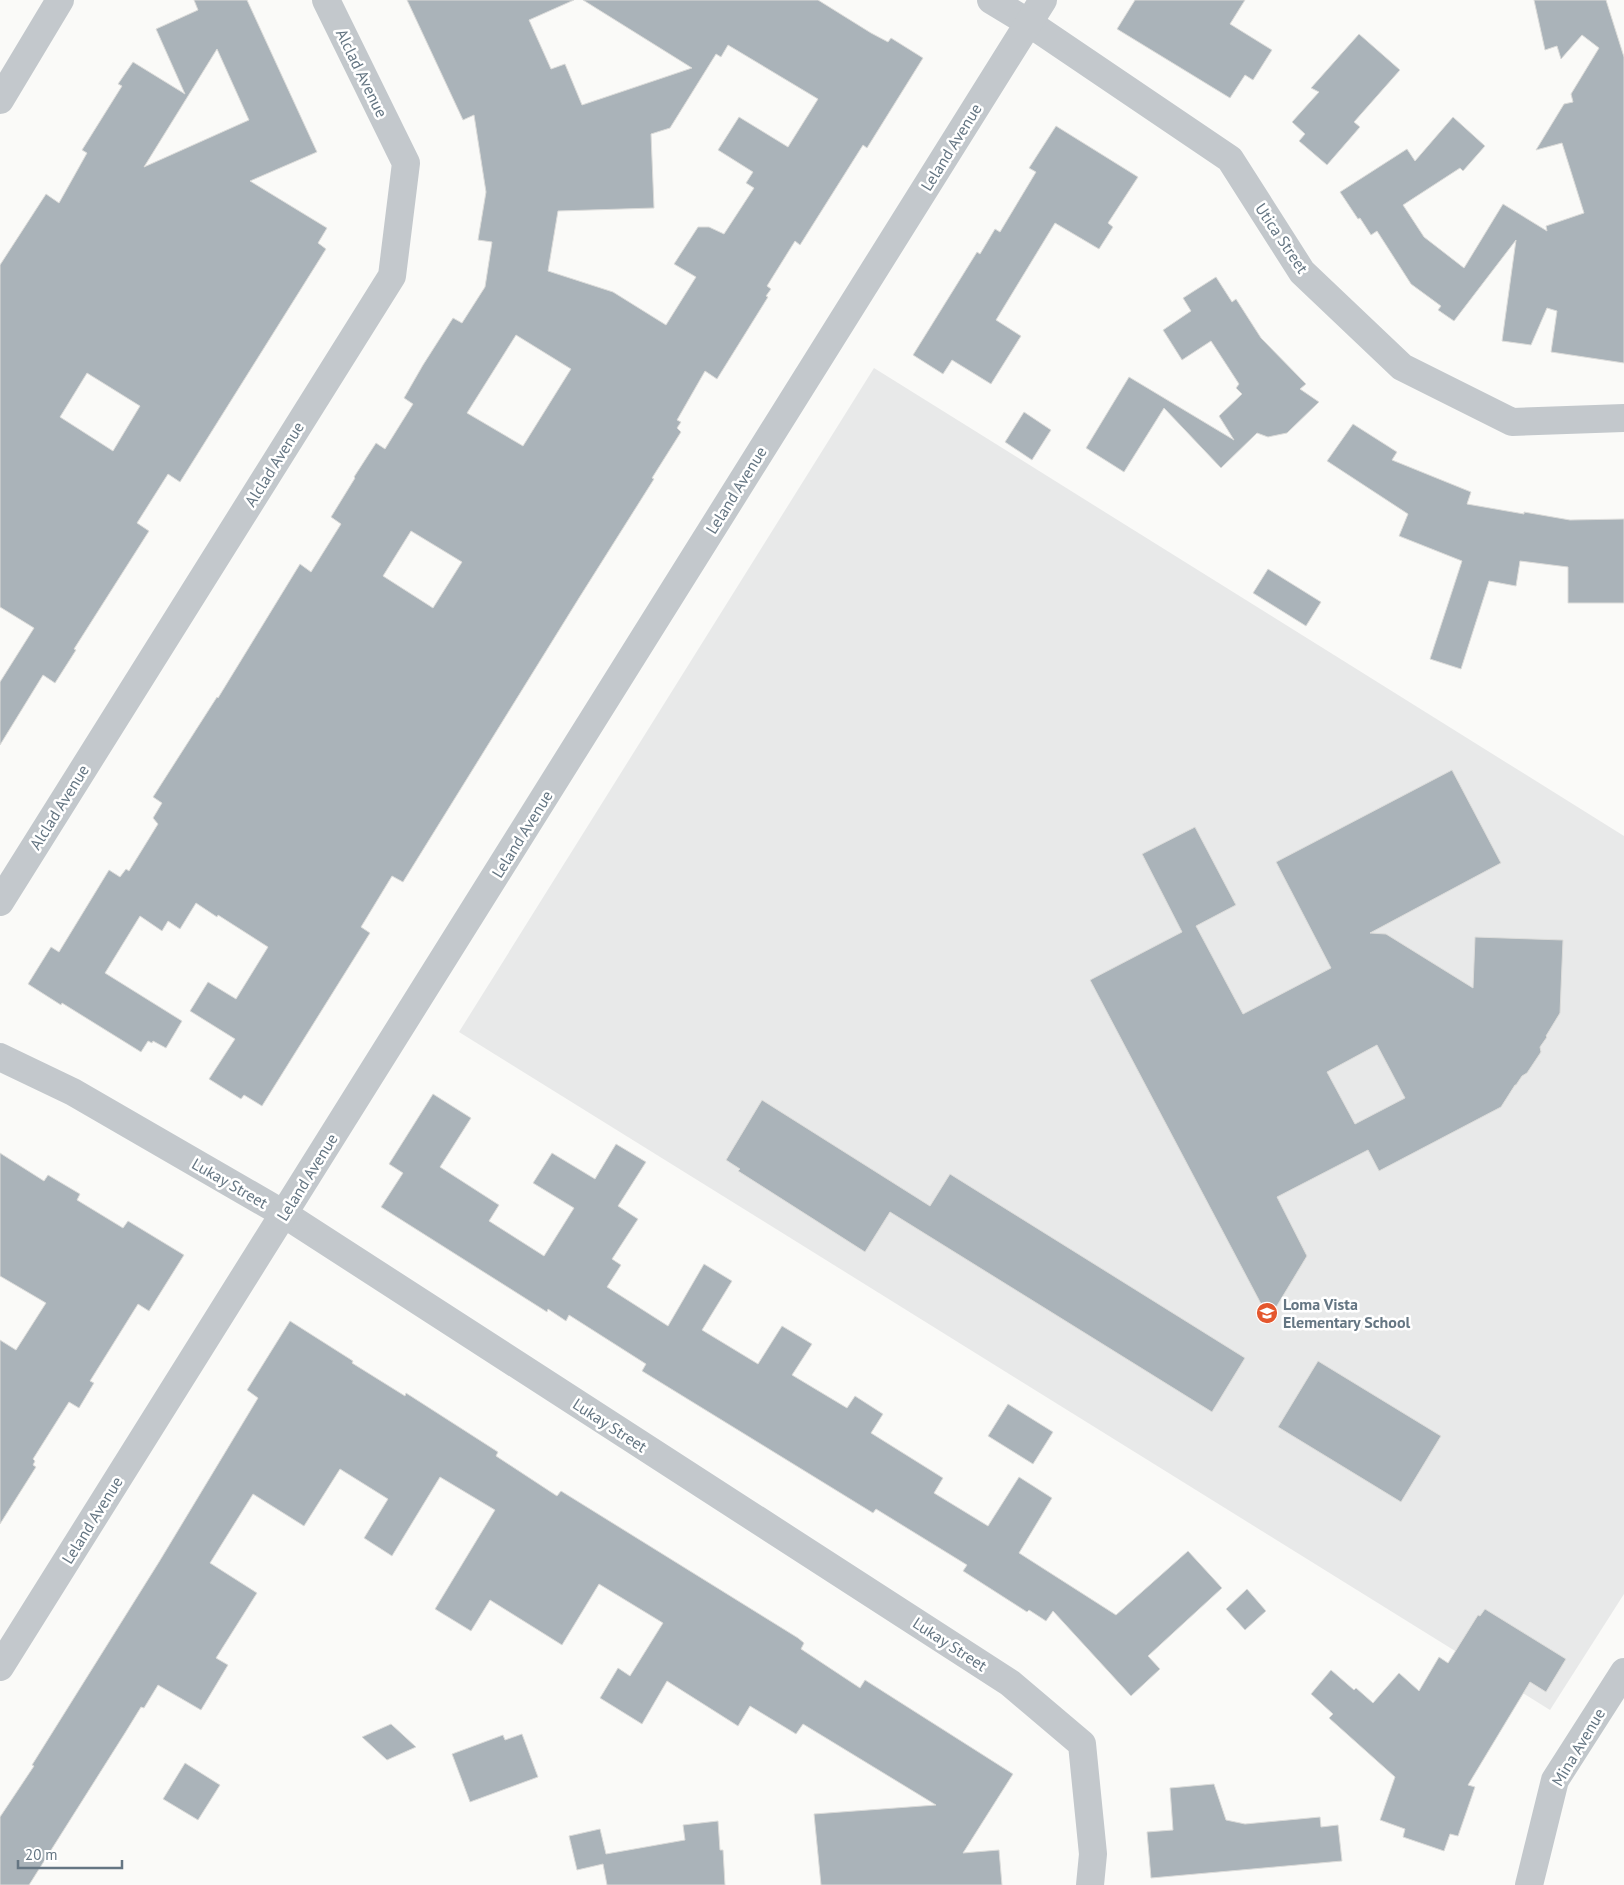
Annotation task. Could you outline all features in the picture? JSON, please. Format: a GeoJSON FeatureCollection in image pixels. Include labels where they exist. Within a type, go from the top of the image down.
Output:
{"type":"FeatureCollection","features":[{"type":"Feature","properties":{"kind":"street"},"geometry":{"type":"LineString","coordinates":[[0,100],[60,0]]}},
{"type":"Feature","properties":{"kind":"street","name":"Alclad Avenue"},"geometry":{"type":"LineString","coordinates":[[0,902],[392,276],[406,163],[326,0]]}},
{"type":"Feature","properties":{"kind":"street","name":"Utica Street"},"geometry":{"type":"LineString","coordinates":[[991,0],[1029,23],[1230,159],[1302,272],[1402,367],[1512,422],[1624,418]]}},
{"type":"Feature","properties":{"kind":"street","name":"Leland Avenue"},"geometry":{"type":"LineString","coordinates":[[0,1667],[1043,0]]}},
{"type":"Feature","properties":{"kind":"street","name":"Lukay Street"},"geometry":{"type":"LineString","coordinates":[[0,1058],[73,1092],[284,1214],[1010,1683],[1082,1744],[1093,1854],[1090,1885]]}},
{"type":"Feature","properties":{"kind":"street","name":"Mina Avenue"},"geometry":{"type":"LineString","coordinates":[[1529,1885],[1555,1780],[1624,1672]]}},
{"type":"Feature","properties":{"kind":"shaded area","name":"Loma Vista Elementary School"},"geometry":{"type":"Polygon","coordinates":[[[874,368],[1624,836],[1624,1594],[1550,1710],[459,1032],[874,368]]]}},
{"type":"Feature","properties":{"kind":"building"},"geometry":{"type":"Polygon","coordinates":[[[194,0],[247,0],[317,152],[250,181],[327,228],[318,243],[326,249],[180,482],[168,474],[137,523],[149,531],[74,649],[76,650],[55,683],[43,675],[0,745],[0,682],[34,628],[0,607],[0,265],[46,194],[59,203],[87,153],[82,150],[122,86],[118,84],[133,62],[185,94],[156,29],[198,10],[194,0]],[[217,49],[188,96],[144,167],[249,120],[217,49]],[[87,373],[60,417],[113,451],[140,406],[87,373]]]}},
{"type":"Feature","properties":{"kind":"building"},"geometry":{"type":"Polygon","coordinates":[[[407,0],[574,0],[529,20],[551,69],[565,64],[582,105],[692,68],[583,0],[818,0],[871,33],[888,42],[891,38],[923,58],[867,148],[863,145],[800,245],[795,241],[767,286],[771,289],[766,296],[768,297],[717,379],[705,371],[677,420],[681,422],[677,428],[681,432],[652,478],[654,479],[403,882],[392,876],[361,927],[370,933],[262,1106],[244,1095],[241,1099],[209,1079],[235,1039],[190,1011],[208,982],[236,999],[268,947],[196,903],[180,929],[168,921],[162,931],[140,916],[105,973],[182,1021],[166,1048],[153,1041],[152,1043],[148,1041],[141,1052],[28,984],[51,947],[59,952],[109,870],[120,877],[126,869],[129,871],[158,824],[153,818],[162,803],[153,797],[218,698],[300,564],[311,572],[341,524],[331,517],[376,443],[385,449],[413,404],[404,398],[453,318],[462,323],[485,287],[492,242],[478,240],[486,192],[474,115],[463,120],[407,0]],[[728,45],[721,57],[716,54],[670,128],[651,134],[654,208],[558,211],[548,271],[613,292],[666,325],[696,277],[674,264],[698,227],[709,227],[724,234],[754,188],[746,183],[753,172],[718,150],[739,117],[788,147],[818,99],[728,45]],[[516,335],[467,413],[523,446],[571,369],[516,335]],[[411,531],[383,576],[433,608],[462,562],[411,531]]]}},
{"type":"Feature","properties":{"kind":"building"},"geometry":{"type":"Polygon","coordinates":[[[1135,0],[1245,0],[1230,24],[1272,50],[1253,80],[1245,75],[1230,98],[1117,29],[1135,0]]]}},
{"type":"Feature","properties":{"kind":"building"},"geometry":{"type":"Polygon","coordinates":[[[1534,0],[1606,0],[1624,57],[1624,363],[1551,352],[1557,311],[1547,308],[1531,345],[1502,341],[1516,240],[1454,321],[1438,310],[1441,306],[1411,284],[1377,231],[1371,235],[1340,192],[1407,149],[1415,161],[1453,117],[1485,146],[1463,171],[1460,168],[1403,205],[1424,237],[1464,268],[1503,204],[1547,231],[1546,226],[1584,213],[1562,143],[1536,150],[1564,104],[1573,102],[1571,94],[1599,48],[1582,35],[1561,59],[1557,46],[1545,50],[1534,0]]]}},
{"type":"Feature","properties":{"kind":"building"},"geometry":{"type":"Polygon","coordinates":[[[1359,34],[1400,70],[1354,122],[1360,127],[1327,165],[1299,141],[1305,134],[1292,122],[1319,92],[1311,88],[1359,34]]]}},
{"type":"Feature","properties":{"kind":"building"},"geometry":{"type":"Polygon","coordinates":[[[1056,126],[1138,177],[1108,223],[1113,227],[1099,249],[1055,223],[996,320],[1021,336],[991,384],[952,360],[943,374],[913,355],[977,252],[980,254],[995,229],[1000,232],[1036,172],[1029,168],[1056,126]]]}},
{"type":"Feature","properties":{"kind":"building"},"geometry":{"type":"Polygon","coordinates":[[[1216,277],[1232,302],[1236,299],[1261,338],[1306,384],[1300,389],[1319,402],[1287,433],[1268,437],[1257,433],[1221,468],[1164,408],[1124,472],[1086,448],[1129,377],[1234,440],[1219,416],[1242,394],[1236,388],[1239,384],[1211,341],[1182,360],[1163,330],[1191,311],[1183,298],[1216,277]]]}},
{"type":"Feature","properties":{"kind":"building"},"geometry":{"type":"Polygon","coordinates":[[[1024,412],[1051,430],[1032,460],[1005,442],[1024,412]]]}},
{"type":"Feature","properties":{"kind":"building"},"geometry":{"type":"Polygon","coordinates":[[[1353,424],[1397,452],[1392,460],[1471,492],[1467,504],[1570,520],[1624,519],[1624,603],[1568,603],[1568,567],[1520,561],[1516,586],[1489,581],[1461,669],[1430,659],[1462,561],[1399,536],[1408,514],[1327,461],[1353,424]]]}},
{"type":"Feature","properties":{"kind":"building"},"geometry":{"type":"Polygon","coordinates":[[[1268,569],[1321,602],[1306,626],[1253,593],[1268,569]]]}},
{"type":"Feature","properties":{"kind":"building"},"geometry":{"type":"Polygon","coordinates":[[[1452,770],[1501,863],[1370,933],[1386,934],[1473,988],[1475,937],[1563,940],[1560,1013],[1540,1047],[1541,1052],[1527,1073],[1515,1085],[1501,1107],[1379,1171],[1368,1150],[1277,1197],[1307,1256],[1269,1319],[1090,980],[1182,932],[1142,854],[1195,827],[1236,905],[1196,926],[1243,1014],[1331,968],[1276,862],[1452,770]],[[1377,1045],[1327,1072],[1355,1124],[1405,1098],[1377,1045]]]}},
{"type":"Feature","properties":{"kind":"building"},"geometry":{"type":"Polygon","coordinates":[[[433,1094],[471,1118],[440,1167],[499,1205],[489,1221],[544,1256],[574,1208],[533,1183],[552,1153],[595,1179],[616,1144],[646,1162],[618,1206],[638,1219],[612,1259],[621,1265],[607,1287],[668,1326],[704,1264],[732,1281],[702,1330],[758,1364],[782,1326],[812,1344],[792,1375],[847,1408],[855,1396],[883,1414],[871,1433],[943,1478],[934,1493],[988,1526],[1019,1477],[1052,1498],[1019,1553],[1116,1615],[1188,1551],[1222,1588],[1148,1656],[1160,1669],[1131,1696],[1053,1611],[1046,1621],[1029,1610],[1027,1612],[963,1571],[967,1565],[876,1509],[873,1513],[642,1371],[646,1364],[569,1315],[566,1321],[548,1309],[547,1312],[381,1207],[403,1173],[389,1164],[433,1094]]]}},
{"type":"Feature","properties":{"kind":"building"},"geometry":{"type":"Polygon","coordinates":[[[762,1100],[930,1206],[950,1174],[1245,1358],[1212,1412],[890,1212],[865,1252],[738,1171],[740,1169],[726,1160],[762,1100]]]}},
{"type":"Feature","properties":{"kind":"building"},"geometry":{"type":"Polygon","coordinates":[[[0,1153],[44,1181],[48,1175],[80,1194],[77,1200],[123,1228],[128,1221],[184,1255],[149,1311],[138,1304],[90,1381],[94,1383],[79,1408],[69,1402],[33,1459],[35,1461],[33,1465],[36,1467],[0,1524],[0,1340],[16,1350],[46,1303],[0,1276],[0,1153]]]}},
{"type":"Feature","properties":{"kind":"building"},"geometry":{"type":"Polygon","coordinates":[[[290,1321],[353,1361],[352,1363],[405,1396],[406,1393],[498,1452],[496,1456],[557,1496],[561,1491],[798,1638],[804,1643],[801,1649],[860,1688],[865,1680],[1013,1774],[963,1853],[999,1850],[1002,1885],[821,1885],[814,1814],[936,1805],[803,1724],[796,1734],[750,1706],[738,1726],[667,1681],[642,1724],[600,1698],[618,1668],[630,1676],[663,1623],[599,1584],[562,1645],[490,1600],[471,1631],[435,1609],[495,1510],[440,1477],[392,1556],[364,1538],[388,1499],[340,1469],[304,1526],[253,1494],[210,1563],[257,1593],[216,1658],[228,1665],[201,1710],[158,1685],[144,1708],[141,1707],[29,1885],[0,1885],[0,1817],[34,1766],[32,1765],[159,1562],[258,1398],[247,1390],[290,1321]]]}},
{"type":"Feature","properties":{"kind":"building"},"geometry":{"type":"Polygon","coordinates":[[[1318,1361],[1441,1436],[1401,1502],[1278,1427],[1318,1361]]]}},
{"type":"Feature","properties":{"kind":"building"},"geometry":{"type":"Polygon","coordinates":[[[1008,1404],[1053,1432],[1033,1464],[988,1436],[1008,1404]]]}},
{"type":"Feature","properties":{"kind":"building"},"geometry":{"type":"Polygon","coordinates":[[[1247,1589],[1266,1611],[1245,1630],[1226,1609],[1247,1589]]]}},
{"type":"Feature","properties":{"kind":"building"},"geometry":{"type":"Polygon","coordinates":[[[1485,1609],[1566,1659],[1546,1692],[1530,1682],[1468,1785],[1475,1787],[1458,1836],[1450,1834],[1444,1851],[1403,1837],[1405,1829],[1380,1820],[1395,1777],[1329,1718],[1333,1714],[1311,1694],[1331,1670],[1354,1690],[1356,1688],[1373,1703],[1399,1673],[1419,1691],[1439,1657],[1448,1663],[1478,1615],[1480,1616],[1485,1609]]]}},
{"type":"Feature","properties":{"kind":"building"},"geometry":{"type":"Polygon","coordinates":[[[391,1724],[416,1747],[387,1760],[362,1737],[391,1724]]]}},
{"type":"Feature","properties":{"kind":"building"},"geometry":{"type":"Polygon","coordinates":[[[522,1734],[538,1777],[470,1802],[452,1754],[503,1735],[505,1740],[522,1734]]]}},
{"type":"Feature","properties":{"kind":"building"},"geometry":{"type":"Polygon","coordinates":[[[185,1763],[220,1785],[198,1820],[163,1799],[185,1763]]]}},
{"type":"Feature","properties":{"kind":"building"},"geometry":{"type":"Polygon","coordinates":[[[1214,1784],[1226,1820],[1245,1824],[1320,1817],[1321,1827],[1338,1825],[1342,1861],[1151,1878],[1147,1832],[1173,1830],[1170,1788],[1214,1784]]]}},
{"type":"Feature","properties":{"kind":"building"},"geometry":{"type":"Polygon","coordinates":[[[718,1821],[720,1850],[723,1850],[725,1885],[607,1885],[603,1864],[577,1870],[569,1836],[600,1829],[606,1854],[685,1840],[683,1825],[718,1821]]]}},
{"type":"Feature","properties":{"kind":"place","name":"Loma Vista Elementary School"},"geometry":{"type":"Point","coordinates":[1267,1313]}}]}
